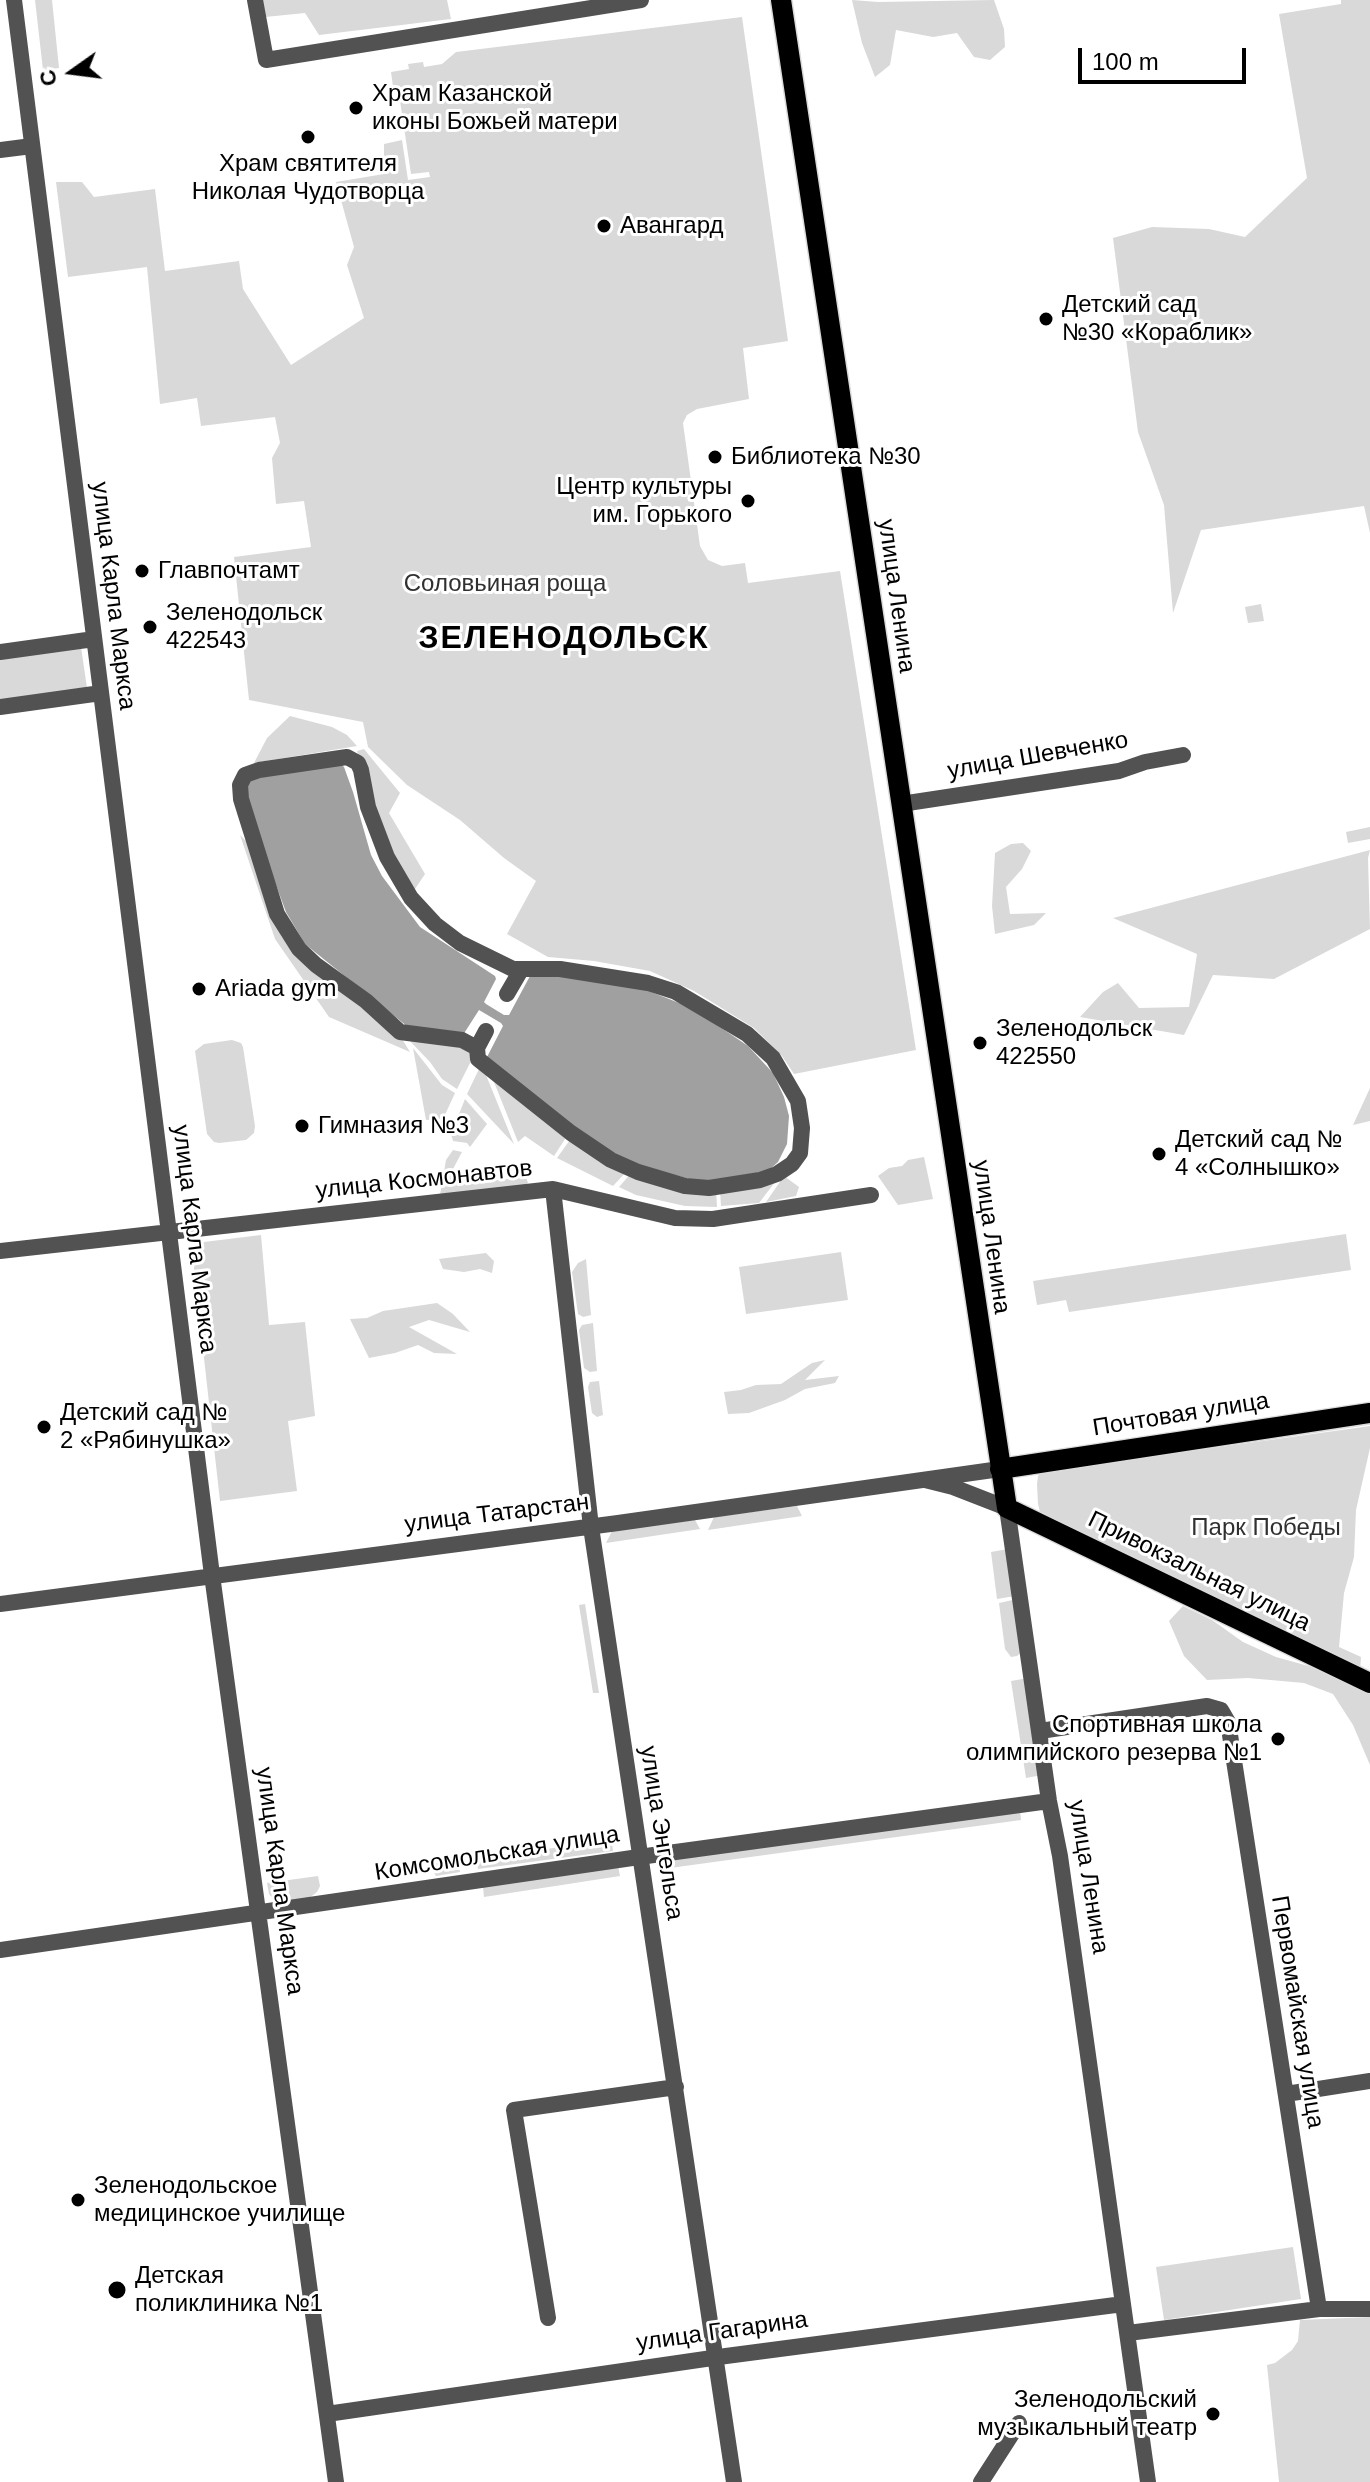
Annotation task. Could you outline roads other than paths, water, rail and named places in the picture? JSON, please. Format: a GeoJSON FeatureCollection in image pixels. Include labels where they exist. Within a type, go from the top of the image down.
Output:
{"type":"FeatureCollection","features":[{"type":"Feature","properties":{"kind":"main road","name":"улица Ленина"},"geometry":{"type":"LineString","coordinates":[[781,0],[1007,1508]]}},
{"type":"Feature","properties":{"kind":"main road","name":"Почтовая улица"},"geometry":{"type":"LineString","coordinates":[[1000,1469],[1370,1413]]}},
{"type":"Feature","properties":{"kind":"main road","name":"Привокзальная улица"},"geometry":{"type":"LineString","coordinates":[[1007,1508],[1370,1683]]}},
{"type":"Feature","properties":{"kind":"street","name":"улица Карла Маркса"},"geometry":{"type":"LineString","coordinates":[[14,0],[212,1575],[336,2482]]}},
{"type":"Feature","properties":{"kind":"street"},"geometry":{"type":"LineString","coordinates":[[255,0],[266,60],[641,0]]}},
{"type":"Feature","properties":{"kind":"street"},"geometry":{"type":"LineString","coordinates":[[0,150],[32,146]]}},
{"type":"Feature","properties":{"kind":"street"},"geometry":{"type":"LineString","coordinates":[[0,652],[94,639]]}},
{"type":"Feature","properties":{"kind":"street"},"geometry":{"type":"LineString","coordinates":[[0,707],[101,693]]}},
{"type":"Feature","properties":{"kind":"street","name":"улица Шевченко"},"geometry":{"type":"LineString","coordinates":[[901,804],[1119,771],[1145,762],[1183,755]]}},
{"type":"Feature","properties":{"kind":"street"},"geometry":{"type":"LineString","coordinates":[[477,1048],[462,1040],[400,1032],[299,949],[277,914],[241,799],[240,785],[245,775],[329,758],[347,757],[358,763],[368,807],[387,857],[411,898],[435,924],[460,943],[492,960],[521,970],[573,971],[648,983],[676,992],[704,1007],[747,1034],[773,1058],[798,1101],[802,1128],[800,1153],[792,1164],[777,1174],[736,1186],[685,1186],[638,1172],[611,1160],[571,1133],[478,1059],[477,1048],[486,1031]]}},
{"type":"Feature","properties":{"kind":"street"},"geometry":{"type":"LineString","coordinates":[[507,994],[521,970]]}},
{"type":"Feature","properties":{"kind":"street","name":"улица Космонавтов"},"geometry":{"type":"LineString","coordinates":[[0,1251],[553,1189],[675,1218],[713,1219],[871,1195]]}},
{"type":"Feature","properties":{"kind":"street","name":"улица Энгельса"},"geometry":{"type":"LineString","coordinates":[[553,1189],[591,1527],[734,2482]]}},
{"type":"Feature","properties":{"kind":"street","name":"улица Татарстан"},"geometry":{"type":"LineString","coordinates":[[0,1604],[591,1527],[1000,1469]]}},
{"type":"Feature","properties":{"kind":"street"},"geometry":{"type":"LineString","coordinates":[[925,1480],[953,1487],[1007,1508]]}},
{"type":"Feature","properties":{"kind":"street","name":"улица Ленина"},"geometry":{"type":"LineString","coordinates":[[1007,1508],[1079,1987],[1148,2482]]}},
{"type":"Feature","properties":{"kind":"street","name":"Первомайская улица"},"geometry":{"type":"LineString","coordinates":[[1040,1731],[1207,1706],[1221,1710],[1228,1722],[1319,2309]]}},
{"type":"Feature","properties":{"kind":"street","name":"Комсомольская улица"},"geometry":{"type":"LineString","coordinates":[[0,1950],[1049,1801]]}},
{"type":"Feature","properties":{"kind":"street"},"geometry":{"type":"LineString","coordinates":[[1286,2094],[1370,2081]]}},
{"type":"Feature","properties":{"kind":"street"},"geometry":{"type":"LineString","coordinates":[[548,2318],[514,2110],[676,2087]]}},
{"type":"Feature","properties":{"kind":"street","name":"улица Гагарина"},"geometry":{"type":"LineString","coordinates":[[327,2414],[716,2357],[1123,2304]]}},
{"type":"Feature","properties":{"kind":"street"},"geometry":{"type":"LineString","coordinates":[[1128,2333],[1319,2309],[1370,2309]]}},
{"type":"Feature","properties":{"kind":"street"},"geometry":{"type":"LineString","coordinates":[[981,2482],[1019,2423]]}},
{"type":"Feature","properties":{"kind":"place","name":"Храм Казанской иконы Божьей матери"},"geometry":{"type":"Point","coordinates":[356,108]}},
{"type":"Feature","properties":{"kind":"place","name":"Храм святителя Николая Чудотворца"},"geometry":{"type":"Point","coordinates":[308,137]}},
{"type":"Feature","properties":{"kind":"place","name":"Авангард"},"geometry":{"type":"Point","coordinates":[604,226]}},
{"type":"Feature","properties":{"kind":"place","name":"Детский сад №30 «Кораблик»"},"geometry":{"type":"Point","coordinates":[1046,319]}},
{"type":"Feature","properties":{"kind":"place","name":"Библиотека №30"},"geometry":{"type":"Point","coordinates":[715,457]}},
{"type":"Feature","properties":{"kind":"place","name":"Центр культуры им. Горького"},"geometry":{"type":"Point","coordinates":[748,501]}},
{"type":"Feature","properties":{"kind":"place","name":"Главпочтамт"},"geometry":{"type":"Point","coordinates":[142,571]}},
{"type":"Feature","properties":{"kind":"place","name":"Зеленодольск 422543"},"geometry":{"type":"Point","coordinates":[150,627]}},
{"type":"Feature","properties":{"kind":"place","name":"Ariada gym"},"geometry":{"type":"Point","coordinates":[199,989]}},
{"type":"Feature","properties":{"kind":"place","name":"Зеленодольск 422550"},"geometry":{"type":"Point","coordinates":[980,1043]}},
{"type":"Feature","properties":{"kind":"place","name":"Гимназия №3"},"geometry":{"type":"Point","coordinates":[302,1126]}},
{"type":"Feature","properties":{"kind":"place","name":"Детский сад № 4 «Солнышко»"},"geometry":{"type":"Point","coordinates":[1159,1154]}},
{"type":"Feature","properties":{"kind":"place","name":"Детский сад № 2 «Рябинушка»"},"geometry":{"type":"Point","coordinates":[44,1427]}},
{"type":"Feature","properties":{"kind":"place","name":"Спортивная школа олимпийского резерва №1"},"geometry":{"type":"Point","coordinates":[1278,1739]}},
{"type":"Feature","properties":{"kind":"place","name":"Зеленодольское медицинское училище"},"geometry":{"type":"Point","coordinates":[78,2200]}},
{"type":"Feature","properties":{"kind":"place","name":"Детская поликлиника №1"},"geometry":{"type":"Point","coordinates":[117,2290]}},
{"type":"Feature","properties":{"kind":"place","name":"Зеленодольский музыкальный театр"},"geometry":{"type":"Point","coordinates":[1213,2414]}},
{"type":"Feature","properties":{"kind":"district","name":"ЗЕЛЕНОДОЛЬСК"},"geometry":{"type":"Point","coordinates":[564,639]}},
{"type":"Feature","properties":{"kind":"park label","name":"Соловьиная роща"},"geometry":{"type":"Point","coordinates":[505,584]}},
{"type":"Feature","properties":{"kind":"park label","name":"Парк Победы"},"geometry":{"type":"Point","coordinates":[1266,1528]}}]}
